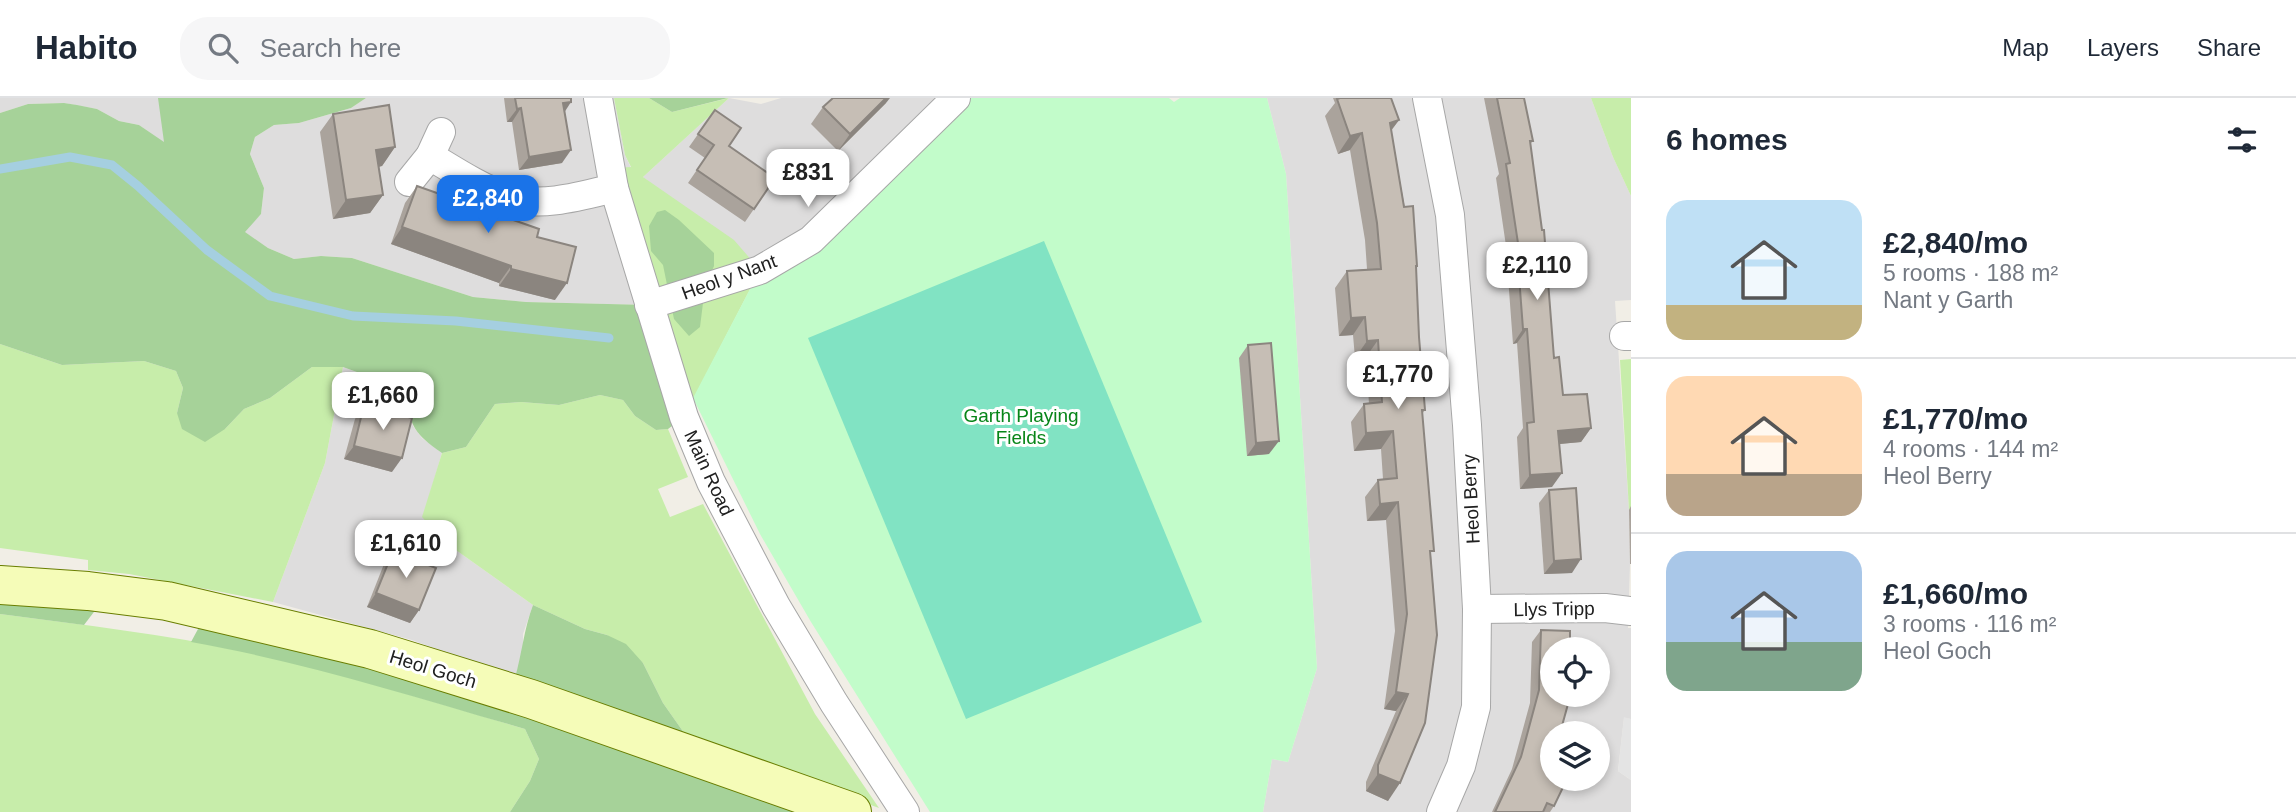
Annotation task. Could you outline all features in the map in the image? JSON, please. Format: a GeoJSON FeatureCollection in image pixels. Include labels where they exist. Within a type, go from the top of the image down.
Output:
{"type":"FeatureCollection","features":[{"type":"Feature","properties":{"kind":"street","name":"Main Road"},"geometry":{"type":"LineString","coordinates":[[598,98],[614,188],[684,417],[711,482],[776,606],[834,703],[905,812]]}},
{"type":"Feature","properties":{"kind":"street","name":"Heol y Nant"},"geometry":{"type":"LineString","coordinates":[[649,305],[760,270],[811,240],[956,98]]}},
{"type":"Feature","properties":{"kind":"street","name":"Heol Berry"},"geometry":{"type":"LineString","coordinates":[[1427,98],[1450,215],[1467,425],[1477,609],[1476,707],[1461,766],[1441,812]]}},
{"type":"Feature","properties":{"kind":"street"},"geometry":{"type":"LineString","coordinates":[[409,182],[435,144],[480,185],[509,197],[537,201],[573,198],[614,188]]}},
{"type":"Feature","properties":{"kind":"street","name":"Heol Goch"},"geometry":{"type":"LineString","coordinates":[[0,585],[88,591],[167,601],[370,649],[531,699],[852,812]]}},
{"type":"Feature","properties":{"kind":"street","name":"Llys Tripp"},"geometry":{"type":"LineString","coordinates":[[1477,609],[1605,608],[1631,611]]}},
{"type":"Feature","properties":{"kind":"shaded area"},"geometry":{"type":"Polygon","coordinates":[[[0,98],[218,98],[171,148],[139,125],[119,121],[97,109],[64,103],[28,104],[0,113],[0,98]]]}},
{"type":"Feature","properties":{"kind":"shaded area"},"geometry":{"type":"Polygon","coordinates":[[[366,98],[614,98],[625,155],[631,168],[649,305],[526,302],[473,297],[352,258],[321,256],[294,259],[268,248],[244,232],[261,214],[264,188],[250,154],[255,137],[274,125],[299,123],[351,108],[366,98]]]}},
{"type":"Feature","properties":{"kind":"shaded area"},"geometry":{"type":"Polygon","coordinates":[[[729,98],[761,104],[781,98],[956,98],[760,270],[643,177],[729,98]]]}},
{"type":"Feature","properties":{"kind":"shaded area"},"geometry":{"type":"Polygon","coordinates":[[[1267,98],[1591,98],[1631,196],[1631,300],[1615,301],[1629,510],[1628,628],[1631,628],[1631,719],[1624,718],[1618,771],[1631,780],[1631,812],[1263,812],[1272,759],[1288,762],[1317,668],[1286,174],[1267,98]]]}},
{"type":"Feature","properties":{"kind":"shaded area"},"geometry":{"type":"Polygon","coordinates":[[[343,367],[379,380],[405,395],[412,425],[422,438],[442,453],[423,517],[446,543],[533,605],[523,634],[523,652],[515,678],[412,640],[273,602],[325,463],[343,367]]]}},
{"type":"Feature","properties":{"kind":"shaded area"},"geometry":{"type":"Polygon","coordinates":[[[1624,717],[1631,719],[1631,780],[1618,771],[1624,717]]]}},
{"type":"Feature","properties":{"kind":"green space"},"geometry":{"type":"Polygon","coordinates":[[[158,98],[366,98],[351,108],[299,123],[274,125],[255,137],[250,154],[264,188],[261,214],[245,232],[268,248],[294,259],[321,256],[352,258],[473,297],[526,302],[649,305],[684,417],[668,429],[656,430],[635,416],[623,400],[600,395],[559,405],[521,402],[495,404],[466,447],[442,453],[416,429],[405,395],[379,380],[343,367],[312,367],[270,398],[244,409],[225,429],[205,442],[182,429],[177,413],[183,388],[176,371],[144,361],[62,365],[0,344],[0,113],[28,104],[77,105],[97,109],[119,121],[139,125],[164,142],[158,98]]]}},
{"type":"Feature","properties":{"kind":"green space"},"geometry":{"type":"Polygon","coordinates":[[[614,98],[649,98],[672,112],[729,98],[643,177],[734,240],[760,270],[684,417],[611,168],[631,167],[625,155],[614,98]]]}},
{"type":"Feature","properties":{"kind":"green space"},"geometry":{"type":"Polygon","coordinates":[[[649,98],[728,98],[672,112],[649,98]]]}},
{"type":"Feature","properties":{"kind":"green space","name":"Garth Playing Fields"},"geometry":{"type":"Polygon","coordinates":[[[956,98],[1169,98],[1174,102],[1180,98],[1267,98],[1286,174],[1317,668],[1288,762],[1272,759],[1263,812],[930,812],[811,622],[760,534],[693,398],[760,270],[956,98]]]}},
{"type":"Feature","properties":{"kind":"green space"},"geometry":{"type":"Polygon","coordinates":[[[1591,98],[1631,98],[1631,196],[1613,157],[1591,98]]]}},
{"type":"Feature","properties":{"kind":"green space"},"geometry":{"type":"Polygon","coordinates":[[[665,210],[714,253],[714,266],[705,287],[700,327],[689,336],[674,319],[663,265],[651,251],[649,226],[657,212],[665,210]]]}},
{"type":"Feature","properties":{"kind":"green space"},"geometry":{"type":"Polygon","coordinates":[[[1044,241],[1202,622],[966,719],[808,338],[1044,241]]]}},
{"type":"Feature","properties":{"kind":"green space"},"geometry":{"type":"Polygon","coordinates":[[[0,344],[62,365],[144,361],[176,371],[183,388],[177,413],[225,429],[244,409],[270,398],[312,367],[343,367],[325,463],[273,602],[129,574],[88,570],[88,560],[0,548],[0,344]]]}},
{"type":"Feature","properties":{"kind":"green space"},"geometry":{"type":"Polygon","coordinates":[[[1631,359],[1631,510],[1629,510],[1620,360],[1631,359]]]}},
{"type":"Feature","properties":{"kind":"green space"},"geometry":{"type":"Polygon","coordinates":[[[600,395],[623,400],[635,416],[656,430],[668,429],[688,477],[658,489],[670,517],[703,504],[815,714],[879,808],[689,740],[663,703],[643,663],[607,635],[585,629],[533,605],[446,543],[422,517],[442,453],[466,447],[495,404],[521,402],[559,405],[600,395]]]}},
{"type":"Feature","properties":{"kind":"green space"},"geometry":{"type":"Polygon","coordinates":[[[0,588],[103,600],[84,625],[0,614],[0,588]]]}},
{"type":"Feature","properties":{"kind":"green space"},"geometry":{"type":"Polygon","coordinates":[[[533,605],[626,644],[643,663],[663,703],[689,740],[515,678],[533,605]]]}},
{"type":"Feature","properties":{"kind":"green space"},"geometry":{"type":"Polygon","coordinates":[[[0,614],[186,640],[317,669],[525,729],[539,759],[530,781],[510,812],[0,812],[0,614]]]}},
{"type":"Feature","properties":{"kind":"green space"},"geometry":{"type":"Polygon","coordinates":[[[204,618],[834,812],[510,812],[530,781],[539,759],[525,729],[317,670],[191,642],[204,618]]]}},
{"type":"Feature","properties":{"kind":"building"},"geometry":{"type":"Polygon","coordinates":[[[515,98],[571,98],[571,102],[563,103],[571,150],[529,157],[521,108],[517,109],[515,98]]]}},
{"type":"Feature","properties":{"kind":"building"},"geometry":{"type":"Polygon","coordinates":[[[833,98],[886,98],[850,134],[823,107],[833,98]]]}},
{"type":"Feature","properties":{"kind":"building"},"geometry":{"type":"Polygon","coordinates":[[[1391,98],[1399,120],[1390,123],[1404,207],[1413,206],[1425,410],[1422,410],[1434,551],[1430,551],[1437,635],[1425,723],[1400,783],[1378,774],[1378,765],[1408,694],[1396,692],[1407,614],[1398,502],[1380,504],[1378,480],[1397,478],[1393,431],[1366,433],[1364,404],[1382,402],[1378,340],[1367,341],[1365,317],[1351,318],[1347,271],[1381,269],[1377,223],[1362,133],[1350,136],[1337,99],[1391,98]]]}},
{"type":"Feature","properties":{"kind":"building"},"geometry":{"type":"Polygon","coordinates":[[[1497,98],[1524,98],[1533,141],[1530,141],[1544,230],[1554,358],[1559,357],[1563,395],[1587,394],[1591,428],[1558,431],[1562,473],[1530,475],[1527,423],[1534,422],[1527,329],[1523,329],[1518,263],[1521,263],[1506,164],[1510,163],[1497,98]]]}},
{"type":"Feature","properties":{"kind":"building"},"geometry":{"type":"Polygon","coordinates":[[[389,105],[395,147],[376,150],[383,195],[346,200],[333,114],[389,105]]]}},
{"type":"Feature","properties":{"kind":"building"},"geometry":{"type":"Polygon","coordinates":[[[715,110],[741,128],[729,146],[775,178],[754,209],[697,170],[714,145],[698,134],[715,110]]]}},
{"type":"Feature","properties":{"kind":"building"},"geometry":{"type":"Polygon","coordinates":[[[417,186],[539,229],[537,237],[576,247],[567,283],[511,269],[511,266],[402,227],[417,186]]]}},
{"type":"Feature","properties":{"kind":"building"},"geometry":{"type":"Polygon","coordinates":[[[1271,343],[1279,441],[1256,443],[1248,345],[1271,343]]]}},
{"type":"Feature","properties":{"kind":"building"},"geometry":{"type":"Polygon","coordinates":[[[364,405],[412,418],[402,458],[354,446],[364,405]]]}},
{"type":"Feature","properties":{"kind":"building"},"geometry":{"type":"Polygon","coordinates":[[[1576,488],[1581,559],[1554,561],[1549,490],[1576,488]]]}},
{"type":"Feature","properties":{"kind":"building"},"geometry":{"type":"Polygon","coordinates":[[[393,551],[436,568],[419,610],[376,593],[393,551]]]}},
{"type":"Feature","properties":{"kind":"building"},"geometry":{"type":"Polygon","coordinates":[[[1541,630],[1570,631],[1570,637],[1541,637],[1541,630]]]}},
{"type":"Feature","properties":{"kind":"building"},"geometry":{"type":"Polygon","coordinates":[[[1540,660],[1540,707],[1567,707],[1563,721],[1540,721],[1540,791],[1561,791],[1554,806],[1547,803],[1543,812],[1495,812],[1521,757],[1539,690],[1540,660]]]}},
{"type":"Feature","properties":{"kind":"waterway"},"geometry":{"type":"LineString","coordinates":[[0,169],[70,157],[112,165],[207,250],[270,296],[353,316],[456,321],[609,338]]}}]}
